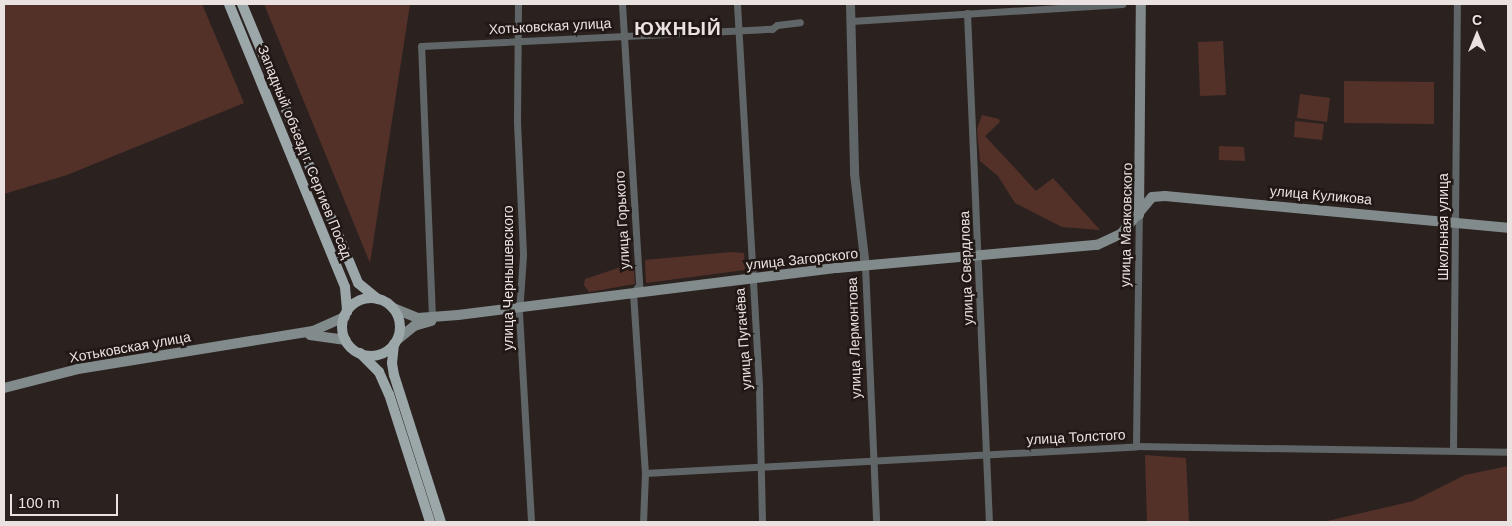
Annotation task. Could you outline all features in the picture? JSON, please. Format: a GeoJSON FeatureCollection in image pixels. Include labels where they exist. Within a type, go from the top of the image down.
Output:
{"type":"FeatureCollection","features":[{"type":"Feature","properties":{"kind":"main road","name":"Западный объезд г. Сергиев Посад"},"geometry":{"type":"LineString","coordinates":[[229,4],[345,287],[346,315]]}},
{"type":"Feature","properties":{"kind":"main road","name":"Западный объезд г. Сергиев Посад"},"geometry":{"type":"LineString","coordinates":[[242,4],[358,283],[378,299]]}},
{"type":"Feature","properties":{"kind":"main road","name":"улица Маяковского"},"geometry":{"type":"LineString","coordinates":[[1139,215],[1140,4]]}},
{"type":"Feature","properties":{"kind":"main road","name":"улица Куликова"},"geometry":{"type":"LineString","coordinates":[[1139,215],[1152,197],[1165,196],[1508,228]]}},
{"type":"Feature","properties":{"kind":"main road","name":"улица Загорского"},"geometry":{"type":"LineString","coordinates":[[458,315],[751,278],[1097,245],[1121,234],[1139,215]]}},
{"type":"Feature","properties":{"kind":"main road"},"geometry":{"type":"LineString","coordinates":[[262,338],[318,330],[346,315],[362,300],[378,299],[412,317],[458,315]]}},
{"type":"Feature","properties":{"kind":"main road"},"geometry":{"type":"LineString","coordinates":[[393,308],[399,319],[392,363],[394,375],[441,522]]}},
{"type":"Feature","properties":{"kind":"main road"},"geometry":{"type":"LineString","coordinates":[[346,315],[346,340]]}},
{"type":"Feature","properties":{"kind":"main road"},"geometry":{"type":"LineString","coordinates":[[360,353],[379,354],[414,326],[458,315]]}},
{"type":"Feature","properties":{"kind":"main road"},"geometry":{"type":"LineString","coordinates":[[262,338],[319,335],[346,340],[375,366],[389,394],[430,522]]}},
{"type":"Feature","properties":{"kind":"main road","name":"Хотьковская улица"},"geometry":{"type":"LineString","coordinates":[[4,388],[78,369],[262,338]]}},
{"type":"Feature","properties":{"kind":"street","name":"улица Чернышевского"},"geometry":{"type":"LineString","coordinates":[[518,4],[520,40],[517,122],[524,255],[519,308],[530,522]]}},
{"type":"Feature","properties":{"kind":"street","name":"улица Горького"},"geometry":{"type":"LineString","coordinates":[[622,4],[639,285],[633,293],[645,473],[643,522]]}},
{"type":"Feature","properties":{"kind":"street","name":"улица Пугачёва"},"geometry":{"type":"LineString","coordinates":[[737,4],[751,278],[759,389],[762,522]]}},
{"type":"Feature","properties":{"kind":"street","name":"улица Лермонтова"},"geometry":{"type":"LineString","coordinates":[[850,4],[854,173],[866,266],[876,522]]}},
{"type":"Feature","properties":{"kind":"street"},"geometry":{"type":"LineString","coordinates":[[851,21],[1122,4]]}},
{"type":"Feature","properties":{"kind":"street","name":"Школьная улица"},"geometry":{"type":"LineString","coordinates":[[1453,450],[1457,4]]}},
{"type":"Feature","properties":{"kind":"street","name":"улица Свердлова"},"geometry":{"type":"LineString","coordinates":[[968,13],[989,522]]}},
{"type":"Feature","properties":{"kind":"street","name":"Хотьковская улица"},"geometry":{"type":"LineString","coordinates":[[432,317],[420,46],[772,29],[777,25],[800,22]]}},
{"type":"Feature","properties":{"kind":"street","name":"улица Маяковского"},"geometry":{"type":"LineString","coordinates":[[1136,446],[1139,215]]}},
{"type":"Feature","properties":{"kind":"street","name":"улица Толстого"},"geometry":{"type":"LineString","coordinates":[[645,473],[1136,446],[1508,452]]}},
{"type":"Feature","properties":{"kind":"shaded area"},"geometry":{"type":"Polygon","coordinates":[[[4,4],[202,4],[244,103],[67,175],[4,194],[4,4]]]}},
{"type":"Feature","properties":{"kind":"shaded area"},"geometry":{"type":"Polygon","coordinates":[[[264,4],[410,4],[370,263],[264,4]]]}},
{"type":"Feature","properties":{"kind":"shaded area"},"geometry":{"type":"Polygon","coordinates":[[[1223,41],[1226,95],[1200,96],[1198,42],[1223,41]]]}},
{"type":"Feature","properties":{"kind":"shaded area"},"geometry":{"type":"Polygon","coordinates":[[[1344,81],[1434,82],[1434,124],[1344,123],[1344,81]]]}},
{"type":"Feature","properties":{"kind":"shaded area"},"geometry":{"type":"Polygon","coordinates":[[[1300,94],[1330,98],[1327,122],[1297,118],[1300,94]]]}},
{"type":"Feature","properties":{"kind":"shaded area"},"geometry":{"type":"Polygon","coordinates":[[[982,115],[999,119],[1000,122],[985,136],[1036,191],[1053,178],[1100,230],[1062,227],[1015,203],[998,176],[980,161],[977,129],[982,115]]]}},
{"type":"Feature","properties":{"kind":"shaded area"},"geometry":{"type":"Polygon","coordinates":[[[1295,121],[1324,124],[1322,140],[1294,137],[1295,121]]]}},
{"type":"Feature","properties":{"kind":"shaded area"},"geometry":{"type":"Polygon","coordinates":[[[1219,146],[1244,147],[1245,161],[1219,160],[1219,146]]]}},
{"type":"Feature","properties":{"kind":"shaded area"},"geometry":{"type":"Polygon","coordinates":[[[731,252],[744,253],[745,270],[646,283],[645,260],[731,252]]]}},
{"type":"Feature","properties":{"kind":"shaded area"},"geometry":{"type":"Polygon","coordinates":[[[621,267],[634,270],[635,284],[589,292],[584,285],[585,279],[621,267]]]}},
{"type":"Feature","properties":{"kind":"shaded area"},"geometry":{"type":"Polygon","coordinates":[[[1145,455],[1186,458],[1189,522],[1147,522],[1145,455]]]}},
{"type":"Feature","properties":{"kind":"shaded area"},"geometry":{"type":"Polygon","coordinates":[[[1508,466],[1508,522],[1323,522],[1413,501],[1465,475],[1508,466]]]}},
{"type":"Feature","properties":{"kind":"district","name":"ЮЖНЫЙ"},"geometry":{"type":"Point","coordinates":[678,29]}}]}
